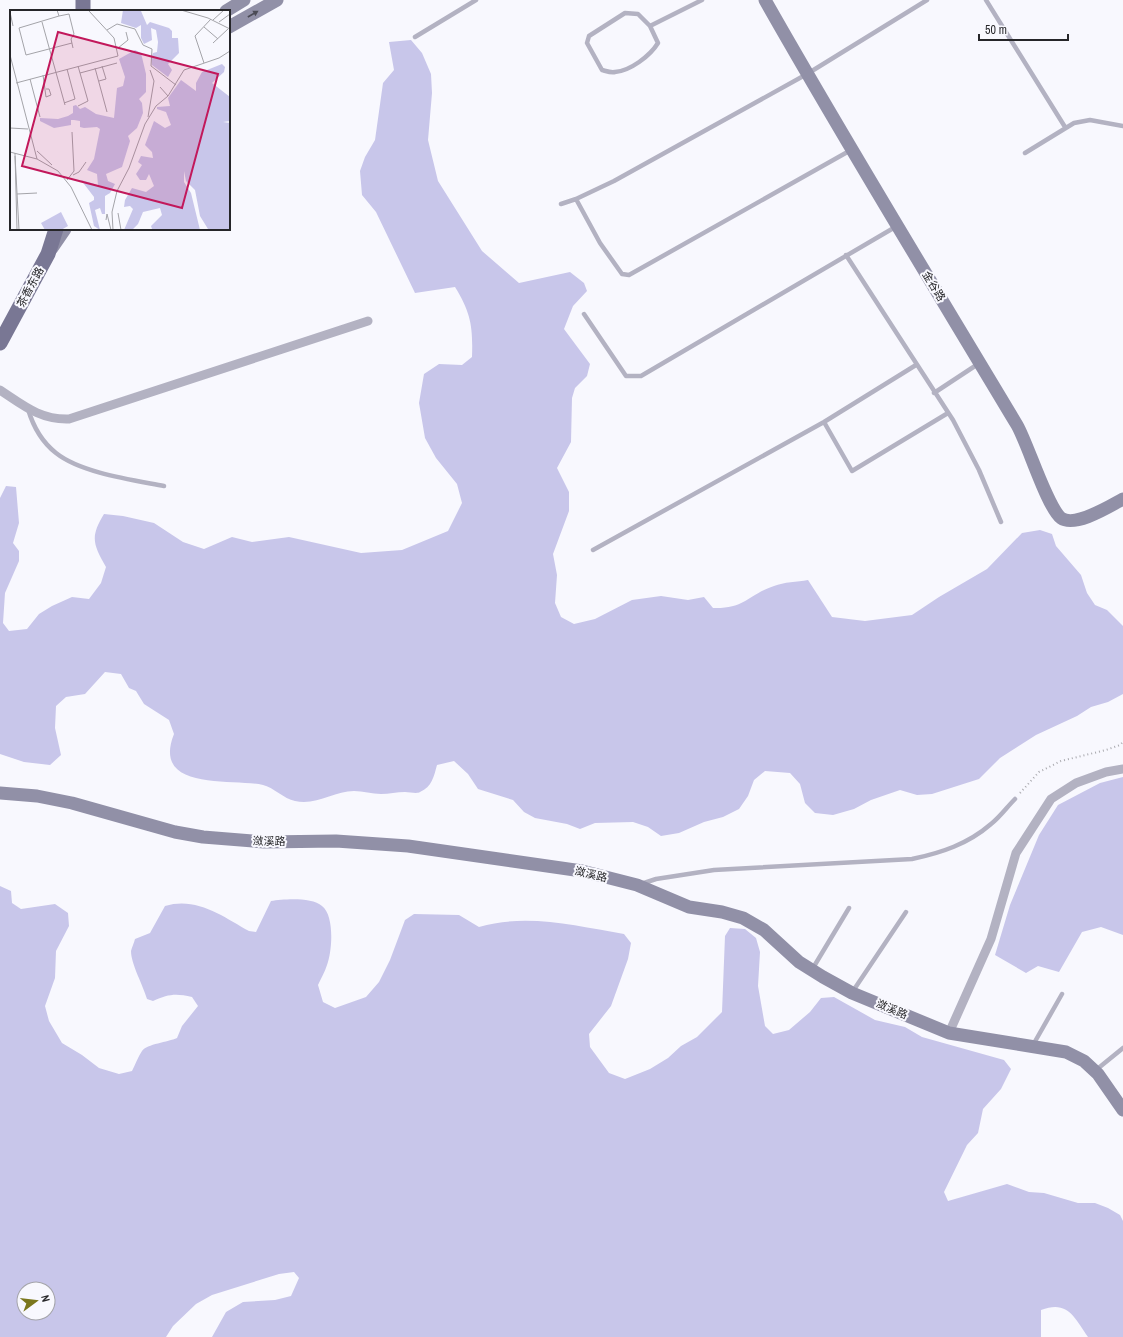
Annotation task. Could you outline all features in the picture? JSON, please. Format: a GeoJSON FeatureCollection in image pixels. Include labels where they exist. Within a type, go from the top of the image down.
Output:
{"type":"FeatureCollection","features":[{"type":"Feature","properties":{"kind":"main road","name":"茶香东路"},"geometry":{"type":"LineString","coordinates":[[0,343],[48,254],[56,230]]}},
{"type":"Feature","properties":{"kind":"street"},"geometry":{"type":"LineString","coordinates":[[228,10],[244,0]]}},
{"type":"Feature","properties":{"kind":"street"},"geometry":{"type":"LineString","coordinates":[[230,26],[277,0]]}},
{"type":"Feature","properties":{"kind":"street","name":"金谷路"},"geometry":{"type":"LineString","coordinates":[[765,0],[852,150],[1019,428],[1052,505],[1061,518],[1069,520],[1093,515],[1123,499]]}},
{"type":"Feature","properties":{"kind":"street"},"geometry":{"type":"LineString","coordinates":[[48,254],[64,230]]}},
{"type":"Feature","properties":{"kind":"street"},"geometry":{"type":"LineString","coordinates":[[0,390],[27,408],[41,415],[54,419],[69,419],[368,321]]}},
{"type":"Feature","properties":{"kind":"street"},"geometry":{"type":"LineString","coordinates":[[949,1033],[991,939],[1016,853],[1051,799],[1076,783],[1106,772],[1123,769]]}},
{"type":"Feature","properties":{"kind":"street","name":"潋溪路"},"geometry":{"type":"LineString","coordinates":[[0,793],[37,796],[72,803],[175,832],[203,837],[264,842],[336,841],[408,846],[582,871],[637,885],[689,907],[722,912],[743,918],[764,930],[799,962],[852,993],[949,1033],[1066,1052],[1084,1061],[1095,1071],[1123,1110]]}},
{"type":"Feature","properties":{"kind":"lane"},"geometry":{"type":"LineString","coordinates":[[415,37],[476,0]]}},
{"type":"Feature","properties":{"kind":"lane"},"geometry":{"type":"LineString","coordinates":[[650,26],[702,0]]}},
{"type":"Feature","properties":{"kind":"lane"},"geometry":{"type":"LineString","coordinates":[[561,204],[576,199],[614,180],[807,74],[927,0]]}},
{"type":"Feature","properties":{"kind":"lane"},"geometry":{"type":"LineString","coordinates":[[986,0],[1065,127]]}},
{"type":"Feature","properties":{"kind":"lane"},"geometry":{"type":"LineString","coordinates":[[625,14],[638,14],[650,26],[658,43],[654,49],[632,66],[614,73],[602,70],[587,43],[589,36],[625,14]]}},
{"type":"Feature","properties":{"kind":"lane"},"geometry":{"type":"LineString","coordinates":[[1024,153],[1065,127],[1090,120],[1123,126]]}},
{"type":"Feature","properties":{"kind":"lane"},"geometry":{"type":"LineString","coordinates":[[576,199],[600,243],[622,274],[629,275],[852,150]]}},
{"type":"Feature","properties":{"kind":"lane"},"geometry":{"type":"LineString","coordinates":[[584,314],[626,376],[641,376],[898,226]]}},
{"type":"Feature","properties":{"kind":"lane"},"geometry":{"type":"LineString","coordinates":[[846,255],[948,413],[979,470],[1001,522]]}},
{"type":"Feature","properties":{"kind":"lane"},"geometry":{"type":"LineString","coordinates":[[934,392],[980,363]]}},
{"type":"Feature","properties":{"kind":"lane"},"geometry":{"type":"LineString","coordinates":[[593,550],[824,422],[916,365]]}},
{"type":"Feature","properties":{"kind":"lane"},"geometry":{"type":"LineString","coordinates":[[27,408],[32,422],[42,438],[55,452],[68,461],[126,479],[164,486]]}},
{"type":"Feature","properties":{"kind":"lane"},"geometry":{"type":"LineString","coordinates":[[824,422],[852,471],[948,413]]}},
{"type":"Feature","properties":{"kind":"lane"},"geometry":{"type":"LineString","coordinates":[[637,885],[656,879],[714,870],[904,860],[934,854],[970,839],[992,824],[1015,799]]}},
{"type":"Feature","properties":{"kind":"lane"},"geometry":{"type":"LineString","coordinates":[[812,969],[849,908]]}},
{"type":"Feature","properties":{"kind":"lane"},"geometry":{"type":"LineString","coordinates":[[852,993],[906,912]]}},
{"type":"Feature","properties":{"kind":"lane"},"geometry":{"type":"LineString","coordinates":[[1033,1046],[1062,994]]}},
{"type":"Feature","properties":{"kind":"lane"},"geometry":{"type":"LineString","coordinates":[[1095,1071],[1123,1048]]}},
{"type":"Feature","properties":{"kind":"path"},"geometry":{"type":"LineString","coordinates":[[1015,799],[1039,772],[1061,761],[1106,750],[1120,745],[1123,742]]}},
{"type":"Feature","properties":{"kind":"shaded area"},"geometry":{"type":"Polygon","coordinates":[[[411,40],[422,53],[431,74],[432,93],[428,140],[438,181],[482,251],[519,283],[570,272],[584,283],[587,291],[573,306],[564,329],[590,364],[587,376],[575,388],[572,398],[571,442],[557,468],[569,492],[569,511],[553,554],[557,575],[555,603],[561,617],[574,624],[595,619],[632,600],[661,596],[688,600],[704,597],[713,608],[724,608],[740,604],[765,590],[778,585],[808,580],[832,617],[865,621],[912,615],[939,597],[987,569],[1022,533],[1040,530],[1052,534],[1056,546],[1081,575],[1087,593],[1095,605],[1107,610],[1123,626],[1123,694],[1108,702],[1091,707],[1077,716],[1036,735],[1000,758],[979,779],[932,794],[917,795],[900,790],[871,800],[854,809],[833,815],[815,813],[805,803],[800,784],[790,773],[765,771],[754,780],[748,796],[739,809],[723,817],[704,822],[679,833],[661,836],[648,827],[633,822],[595,823],[580,829],[567,824],[535,818],[524,812],[513,800],[478,789],[468,774],[454,761],[437,765],[430,784],[419,793],[402,792],[381,794],[354,791],[339,793],[310,802],[291,800],[263,785],[198,779],[184,774],[174,765],[170,753],[174,734],[169,720],[144,704],[136,691],[129,688],[121,674],[105,672],[85,694],[66,697],[56,706],[55,728],[61,755],[50,765],[24,762],[0,754],[0,498],[6,486],[16,487],[19,523],[13,543],[19,551],[19,561],[5,593],[3,623],[9,631],[27,629],[39,614],[72,597],[89,599],[101,583],[106,567],[98,552],[95,540],[97,529],[104,514],[123,516],[154,523],[183,542],[204,549],[232,537],[252,542],[289,537],[361,553],[402,550],[448,531],[462,503],[457,484],[436,458],[425,438],[419,403],[424,374],[439,364],[462,365],[472,357],[470,320],[465,305],[455,287],[415,293],[376,212],[362,195],[360,171],[365,157],[375,140],[383,83],[394,70],[389,42],[411,40]]]}},
{"type":"Feature","properties":{"kind":"shaded area"},"geometry":{"type":"Polygon","coordinates":[[[1123,777],[1123,935],[1101,927],[1082,932],[1059,972],[1038,966],[1026,973],[995,955],[1010,905],[1039,835],[1058,805],[1100,783],[1123,777]]]}},
{"type":"Feature","properties":{"kind":"shaded area"},"geometry":{"type":"Polygon","coordinates":[[[0,886],[11,891],[12,903],[21,909],[55,904],[68,913],[69,926],[56,951],[55,978],[45,1006],[49,1021],[62,1043],[82,1055],[99,1068],[119,1074],[132,1071],[142,1051],[148,1047],[177,1038],[182,1026],[198,1006],[192,997],[181,995],[172,995],[153,1001],[147,999],[133,962],[131,951],[135,939],[150,933],[165,906],[188,904],[199,906],[220,914],[249,931],[256,932],[271,901],[298,899],[312,901],[322,906],[326,911],[331,926],[331,943],[329,959],[318,985],[323,1002],[335,1008],[366,997],[379,982],[390,960],[405,920],[414,914],[459,915],[479,927],[515,921],[533,921],[552,922],[624,934],[631,943],[628,959],[611,1006],[589,1034],[590,1047],[609,1073],[625,1079],[650,1069],[668,1058],[681,1046],[697,1037],[722,1012],[725,936],[730,928],[745,929],[756,938],[760,952],[758,986],[765,1026],[773,1034],[789,1030],[810,1012],[821,998],[834,997],[875,1020],[905,1027],[922,1037],[1004,1060],[1011,1069],[1001,1089],[983,1109],[978,1133],[967,1145],[944,1192],[948,1201],[1007,1184],[1029,1192],[1044,1193],[1078,1203],[1095,1203],[1120,1215],[1123,1221],[1123,1337],[1088,1337],[1079,1323],[1069,1312],[1058,1307],[1050,1307],[1041,1310],[1041,1337],[212,1337],[226,1312],[243,1302],[275,1300],[291,1296],[299,1278],[294,1272],[279,1274],[212,1295],[196,1304],[173,1326],[166,1337],[0,1337],[0,886]]]}}]}
